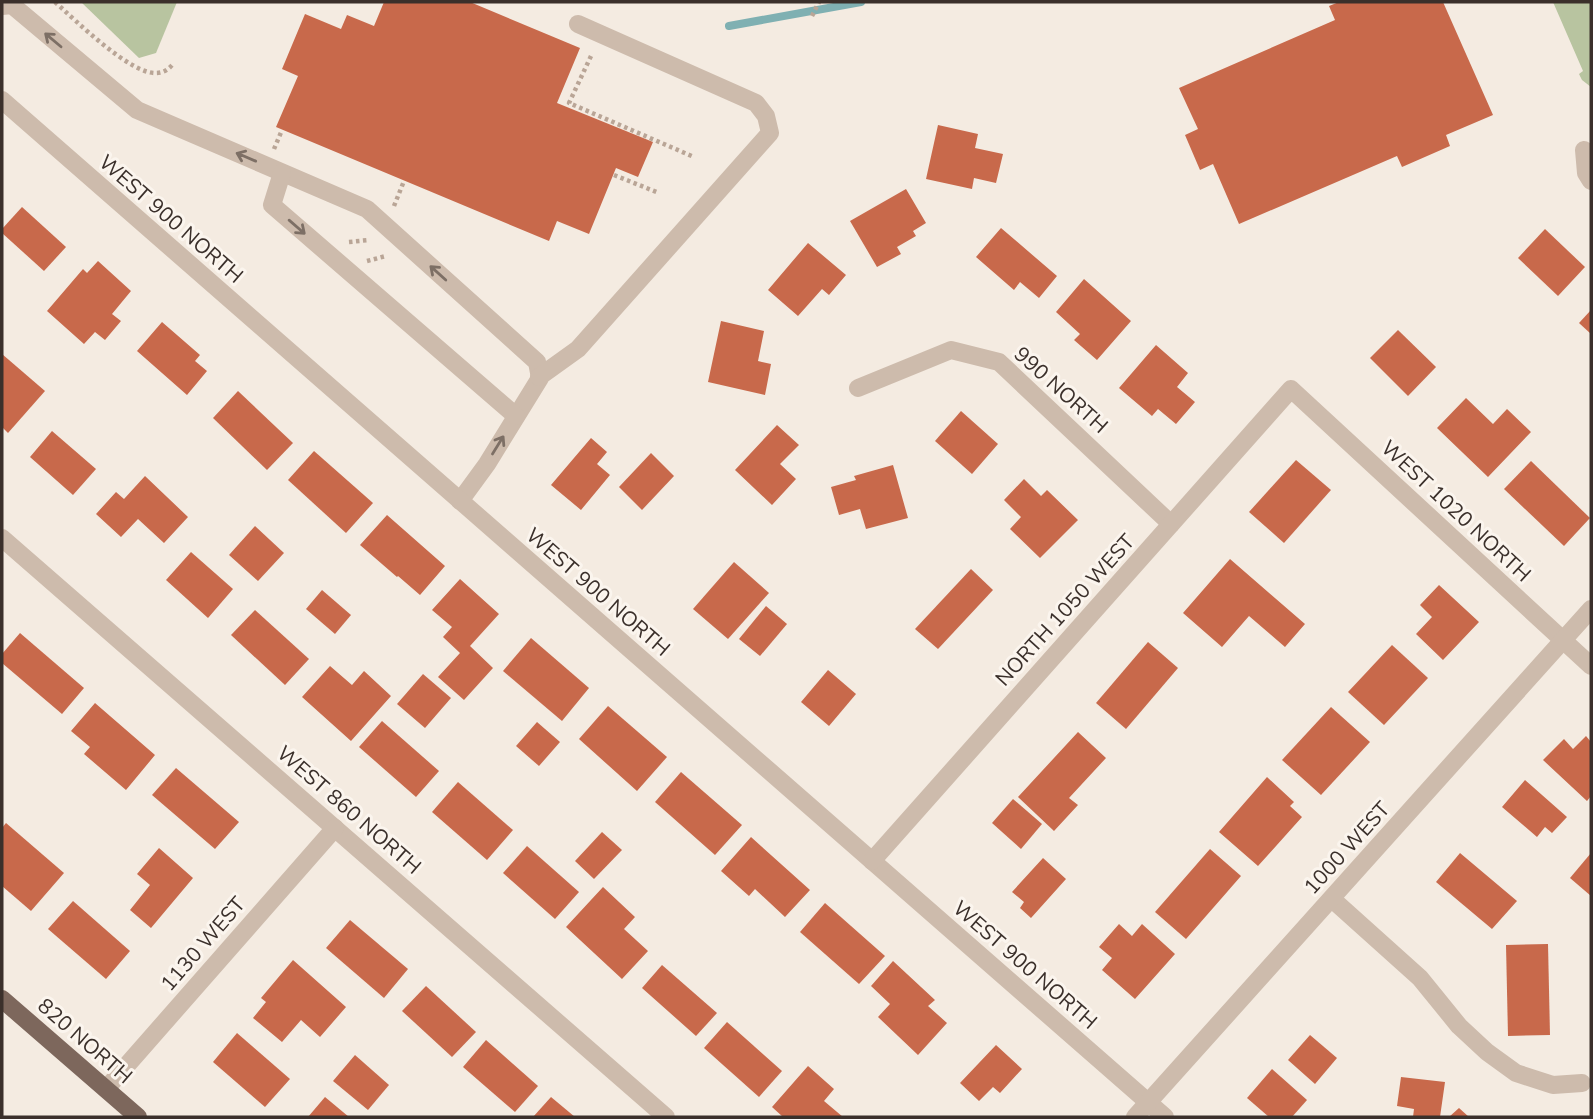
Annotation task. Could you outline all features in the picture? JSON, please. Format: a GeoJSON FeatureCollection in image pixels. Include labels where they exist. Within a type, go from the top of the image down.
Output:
{"type":"FeatureCollection","features":[{"type":"Feature","properties":{"kind":"main road","name":"820 NORTH"},"geometry":{"type":"LineString","coordinates":[[2,999],[138,1117]]}},
{"type":"Feature","properties":{"kind":"street"},"geometry":{"type":"LineString","coordinates":[[2,6],[12,5],[136,110],[367,209],[537,362],[539,377]]}},
{"type":"Feature","properties":{"kind":"street"},"geometry":{"type":"LineString","coordinates":[[460,501],[487,464],[539,377],[578,349],[770,133],[766,116],[756,103],[578,24]]}},
{"type":"Feature","properties":{"kind":"street","name":"WEST 900 NORTH"},"geometry":{"type":"LineString","coordinates":[[2,100],[1165,1117]]}},
{"type":"Feature","properties":{"kind":"street"},"geometry":{"type":"LineString","coordinates":[[1584,149],[1586,173],[1591,181]]}},
{"type":"Feature","properties":{"kind":"street"},"geometry":{"type":"LineString","coordinates":[[282,173],[272,205],[516,416]]}},
{"type":"Feature","properties":{"kind":"street","name":"990 NORTH"},"geometry":{"type":"LineString","coordinates":[[858,388],[951,350],[999,362],[1171,524]]}},
{"type":"Feature","properties":{"kind":"street","name":"NORTH 1050 WEST"},"geometry":{"type":"LineString","coordinates":[[872,861],[1291,389]]}},
{"type":"Feature","properties":{"kind":"street","name":"WEST 1020 NORTH"},"geometry":{"type":"LineString","coordinates":[[1291,389],[1591,666]]}},
{"type":"Feature","properties":{"kind":"street","name":"WEST 860 NORTH"},"geometry":{"type":"LineString","coordinates":[[2,538],[666,1117]]}},
{"type":"Feature","properties":{"kind":"street","name":"1000 WEST"},"geometry":{"type":"LineString","coordinates":[[1135,1117],[1591,609]]}},
{"type":"Feature","properties":{"kind":"street","name":"1130 WEST"},"geometry":{"type":"LineString","coordinates":[[106,1089],[335,828]]}},
{"type":"Feature","properties":{"kind":"street"},"geometry":{"type":"LineString","coordinates":[[1332,899],[1420,978],[1459,1026],[1487,1052],[1516,1073],[1553,1085],[1582,1083]]}},
{"type":"Feature","properties":{"kind":"path"},"geometry":{"type":"LineString","coordinates":[[55,2],[117,56],[137,68],[155,74],[168,70],[174,63]]}},
{"type":"Feature","properties":{"kind":"path"},"geometry":{"type":"LineString","coordinates":[[812,16],[819,2]]}},
{"type":"Feature","properties":{"kind":"path"},"geometry":{"type":"LineString","coordinates":[[591,56],[569,103],[694,157]]}},
{"type":"Feature","properties":{"kind":"path"},"geometry":{"type":"LineString","coordinates":[[274,149],[282,130]]}},
{"type":"Feature","properties":{"kind":"path"},"geometry":{"type":"LineString","coordinates":[[614,174],[659,193]]}},
{"type":"Feature","properties":{"kind":"path"},"geometry":{"type":"LineString","coordinates":[[394,208],[404,181]]}},
{"type":"Feature","properties":{"kind":"green space"},"geometry":{"type":"Polygon","coordinates":[[[81,2],[177,2],[156,53],[139,58],[81,2]]]}},
{"type":"Feature","properties":{"kind":"green space"},"geometry":{"type":"Polygon","coordinates":[[[1553,2],[1591,2],[1591,87],[1579,74],[1583,71],[1553,2]]]}},
{"type":"Feature","properties":{"kind":"building"},"geometry":{"type":"Polygon","coordinates":[[[384,2],[470,2],[580,48],[557,103],[653,142],[638,177],[616,168],[589,234],[557,221],[549,241],[276,127],[298,76],[282,69],[305,14],[341,29],[347,15],[374,26],[384,2]]]}},
{"type":"Feature","properties":{"kind":"building"},"geometry":{"type":"Polygon","coordinates":[[[1339,2],[1443,2],[1493,115],[1446,135],[1450,146],[1402,167],[1397,156],[1239,224],[1213,164],[1200,170],[1185,135],[1198,129],[1179,88],[1335,20],[1329,6],[1339,2]]]}},
{"type":"Feature","properties":{"kind":"building"},"geometry":{"type":"Polygon","coordinates":[[[938,125],[978,134],[975,148],[1003,154],[996,183],[974,178],[972,189],[926,179],[938,125]]]}},
{"type":"Feature","properties":{"kind":"building"},"geometry":{"type":"Polygon","coordinates":[[[906,189],[926,223],[913,231],[916,236],[897,247],[901,254],[877,267],[850,221],[906,189]]]}},
{"type":"Feature","properties":{"kind":"building"},"geometry":{"type":"Polygon","coordinates":[[[22,207],[66,247],[44,271],[2,233],[2,229],[22,207]]]}},
{"type":"Feature","properties":{"kind":"building"},"geometry":{"type":"Polygon","coordinates":[[[1001,228],[1057,276],[1039,298],[1020,282],[1014,290],[976,257],[1001,228]]]}},
{"type":"Feature","properties":{"kind":"building"},"geometry":{"type":"Polygon","coordinates":[[[1545,229],[1585,267],[1558,296],[1518,258],[1545,229]]]}},
{"type":"Feature","properties":{"kind":"building"},"geometry":{"type":"Polygon","coordinates":[[[808,243],[846,275],[829,295],[822,289],[798,316],[768,290],[808,243]]]}},
{"type":"Feature","properties":{"kind":"building"},"geometry":{"type":"Polygon","coordinates":[[[98,261],[131,291],[112,314],[121,321],[105,340],[95,332],[84,344],[47,311],[83,269],[87,273],[98,261]]]}},
{"type":"Feature","properties":{"kind":"building"},"geometry":{"type":"Polygon","coordinates":[[[1084,279],[1131,321],[1097,360],[1074,340],[1080,334],[1056,312],[1084,279]]]}},
{"type":"Feature","properties":{"kind":"building"},"geometry":{"type":"Polygon","coordinates":[[[1591,310],[1591,334],[1579,323],[1591,310]]]}},
{"type":"Feature","properties":{"kind":"building"},"geometry":{"type":"Polygon","coordinates":[[[721,321],[764,331],[758,361],[771,364],[765,395],[708,382],[721,321]]]}},
{"type":"Feature","properties":{"kind":"building"},"geometry":{"type":"Polygon","coordinates":[[[162,322],[200,355],[195,361],[207,371],[187,395],[137,351],[162,322]]]}},
{"type":"Feature","properties":{"kind":"building"},"geometry":{"type":"Polygon","coordinates":[[[1398,330],[1436,367],[1408,396],[1370,358],[1398,330]]]}},
{"type":"Feature","properties":{"kind":"building"},"geometry":{"type":"Polygon","coordinates":[[[1156,345],[1188,373],[1177,387],[1195,402],[1176,424],[1158,409],[1152,416],[1119,388],[1156,345]]]}},
{"type":"Feature","properties":{"kind":"building"},"geometry":{"type":"Polygon","coordinates":[[[2,354],[45,391],[8,433],[2,427],[2,354]]]}},
{"type":"Feature","properties":{"kind":"building"},"geometry":{"type":"Polygon","coordinates":[[[238,391],[293,443],[267,470],[213,418],[238,391]]]}},
{"type":"Feature","properties":{"kind":"building"},"geometry":{"type":"Polygon","coordinates":[[[1466,398],[1493,424],[1507,409],[1531,432],[1488,477],[1437,428],[1466,398]]]}},
{"type":"Feature","properties":{"kind":"building"},"geometry":{"type":"Polygon","coordinates":[[[961,411],[998,444],[972,474],[935,441],[961,411]]]}},
{"type":"Feature","properties":{"kind":"building"},"geometry":{"type":"Polygon","coordinates":[[[777,425],[799,445],[780,464],[796,479],[772,505],[735,470],[777,425]]]}},
{"type":"Feature","properties":{"kind":"building"},"geometry":{"type":"Polygon","coordinates":[[[52,431],[96,469],[73,495],[30,457],[52,431]]]}},
{"type":"Feature","properties":{"kind":"building"},"geometry":{"type":"Polygon","coordinates":[[[591,438],[607,452],[597,464],[610,475],[581,510],[551,485],[591,438]]]}},
{"type":"Feature","properties":{"kind":"building"},"geometry":{"type":"Polygon","coordinates":[[[314,451],[373,503],[346,533],[288,480],[314,451]]]}},
{"type":"Feature","properties":{"kind":"building"},"geometry":{"type":"Polygon","coordinates":[[[651,453],[674,476],[642,510],[619,487],[651,453]]]}},
{"type":"Feature","properties":{"kind":"building"},"geometry":{"type":"Polygon","coordinates":[[[1296,460],[1331,490],[1284,543],[1249,512],[1296,460]]]}},
{"type":"Feature","properties":{"kind":"building"},"geometry":{"type":"Polygon","coordinates":[[[1531,461],[1590,518],[1564,546],[1504,489],[1531,461]]]}},
{"type":"Feature","properties":{"kind":"building"},"geometry":{"type":"Polygon","coordinates":[[[893,465],[908,518],[866,529],[860,509],[839,515],[831,487],[856,480],[854,476],[893,465]]]}},
{"type":"Feature","properties":{"kind":"building"},"geometry":{"type":"Polygon","coordinates":[[[145,476],[188,517],[164,543],[138,519],[121,537],[96,514],[116,492],[124,499],[145,476]]]}},
{"type":"Feature","properties":{"kind":"building"},"geometry":{"type":"Polygon","coordinates":[[[1024,479],[1041,496],[1047,490],[1078,520],[1040,558],[1010,529],[1021,517],[1004,500],[1024,479]]]}},
{"type":"Feature","properties":{"kind":"building"},"geometry":{"type":"Polygon","coordinates":[[[387,515],[445,566],[420,595],[360,545],[387,515]]]}},
{"type":"Feature","properties":{"kind":"building"},"geometry":{"type":"Polygon","coordinates":[[[255,526],[284,553],[258,581],[229,555],[255,526]]]}},
{"type":"Feature","properties":{"kind":"building"},"geometry":{"type":"Polygon","coordinates":[[[191,552],[233,589],[208,618],[166,580],[191,552]]]}},
{"type":"Feature","properties":{"kind":"building"},"geometry":{"type":"Polygon","coordinates":[[[1230,559],[1305,624],[1285,647],[1249,616],[1222,647],[1183,613],[1230,559]]]}},
{"type":"Feature","properties":{"kind":"building"},"geometry":{"type":"Polygon","coordinates":[[[734,562],[769,593],[728,639],[693,609],[734,562]]]}},
{"type":"Feature","properties":{"kind":"building"},"geometry":{"type":"Polygon","coordinates":[[[971,569],[993,590],[938,649],[915,629],[971,569]]]}},
{"type":"Feature","properties":{"kind":"building"},"geometry":{"type":"Polygon","coordinates":[[[460,579],[499,614],[470,646],[493,668],[464,700],[438,677],[460,653],[443,637],[452,627],[432,610],[460,579]]]}},
{"type":"Feature","properties":{"kind":"building"},"geometry":{"type":"Polygon","coordinates":[[[1439,585],[1479,622],[1443,660],[1416,634],[1432,617],[1420,605],[1439,585]]]}},
{"type":"Feature","properties":{"kind":"building"},"geometry":{"type":"Polygon","coordinates":[[[322,590],[351,615],[335,634],[306,609],[322,590]]]}},
{"type":"Feature","properties":{"kind":"building"},"geometry":{"type":"Polygon","coordinates":[[[766,606],[787,624],[760,656],[739,639],[766,606]]]}},
{"type":"Feature","properties":{"kind":"building"},"geometry":{"type":"Polygon","coordinates":[[[255,610],[309,659],[285,685],[231,635],[255,610]]]}},
{"type":"Feature","properties":{"kind":"building"},"geometry":{"type":"Polygon","coordinates":[[[20,633],[84,688],[62,714],[2,663],[2,654],[20,633]]]}},
{"type":"Feature","properties":{"kind":"building"},"geometry":{"type":"Polygon","coordinates":[[[531,638],[589,688],[562,721],[503,671],[531,638]]]}},
{"type":"Feature","properties":{"kind":"building"},"geometry":{"type":"Polygon","coordinates":[[[1148,642],[1178,668],[1126,729],[1096,703],[1148,642]]]}},
{"type":"Feature","properties":{"kind":"building"},"geometry":{"type":"Polygon","coordinates":[[[1392,645],[1428,678],[1384,725],[1348,692],[1392,645]]]}},
{"type":"Feature","properties":{"kind":"building"},"geometry":{"type":"Polygon","coordinates":[[[330,666],[352,685],[364,671],[391,696],[351,741],[302,697],[330,666]]]}},
{"type":"Feature","properties":{"kind":"building"},"geometry":{"type":"Polygon","coordinates":[[[828,670],[856,694],[829,726],[801,702],[828,670]]]}},
{"type":"Feature","properties":{"kind":"building"},"geometry":{"type":"Polygon","coordinates":[[[423,674],[451,698],[425,728],[397,704],[423,674]]]}},
{"type":"Feature","properties":{"kind":"building"},"geometry":{"type":"Polygon","coordinates":[[[95,703],[155,755],[126,790],[84,754],[90,747],[71,731],[95,703]]]}},
{"type":"Feature","properties":{"kind":"building"},"geometry":{"type":"Polygon","coordinates":[[[608,706],[667,757],[637,791],[579,739],[608,706]]]}},
{"type":"Feature","properties":{"kind":"building"},"geometry":{"type":"Polygon","coordinates":[[[1331,707],[1370,742],[1321,795],[1282,760],[1331,707]]]}},
{"type":"Feature","properties":{"kind":"building"},"geometry":{"type":"Polygon","coordinates":[[[382,721],[439,771],[416,797],[359,747],[382,721]]]}},
{"type":"Feature","properties":{"kind":"building"},"geometry":{"type":"Polygon","coordinates":[[[537,722],[560,742],[539,766],[516,746],[537,722]]]}},
{"type":"Feature","properties":{"kind":"building"},"geometry":{"type":"Polygon","coordinates":[[[1078,732],[1106,758],[1069,798],[1078,805],[1054,831],[1018,797],[1078,732]]]}},
{"type":"Feature","properties":{"kind":"building"},"geometry":{"type":"Polygon","coordinates":[[[1586,736],[1591,742],[1591,796],[1587,801],[1543,760],[1564,739],[1573,749],[1586,736]]]}},
{"type":"Feature","properties":{"kind":"building"},"geometry":{"type":"Polygon","coordinates":[[[176,768],[239,822],[215,849],[152,795],[176,768]]]}},
{"type":"Feature","properties":{"kind":"building"},"geometry":{"type":"Polygon","coordinates":[[[681,772],[742,825],[715,855],[655,802],[681,772]]]}},
{"type":"Feature","properties":{"kind":"building"},"geometry":{"type":"Polygon","coordinates":[[[1267,777],[1294,802],[1290,806],[1302,817],[1258,866],[1219,832],[1267,777]]]}},
{"type":"Feature","properties":{"kind":"building"},"geometry":{"type":"Polygon","coordinates":[[[1525,780],[1567,817],[1552,833],[1545,827],[1537,837],[1502,807],[1525,780]]]}},
{"type":"Feature","properties":{"kind":"building"},"geometry":{"type":"Polygon","coordinates":[[[458,782],[513,830],[487,860],[432,812],[458,782]]]}},
{"type":"Feature","properties":{"kind":"building"},"geometry":{"type":"Polygon","coordinates":[[[1013,799],[1042,824],[1021,849],[992,823],[1013,799]]]}},
{"type":"Feature","properties":{"kind":"building"},"geometry":{"type":"Polygon","coordinates":[[[6,823],[64,873],[31,911],[2,886],[2,828],[6,823]]]}},
{"type":"Feature","properties":{"kind":"building"},"geometry":{"type":"Polygon","coordinates":[[[602,832],[622,850],[594,879],[575,861],[602,832]]]}},
{"type":"Feature","properties":{"kind":"building"},"geometry":{"type":"Polygon","coordinates":[[[751,837],[810,890],[785,917],[755,889],[749,896],[721,871],[751,837]]]}},
{"type":"Feature","properties":{"kind":"building"},"geometry":{"type":"Polygon","coordinates":[[[527,846],[579,892],[555,919],[503,873],[527,846]]]}},
{"type":"Feature","properties":{"kind":"building"},"geometry":{"type":"Polygon","coordinates":[[[159,848],[193,878],[151,928],[130,910],[150,885],[137,874],[159,848]]]}},
{"type":"Feature","properties":{"kind":"building"},"geometry":{"type":"Polygon","coordinates":[[[1210,849],[1241,876],[1186,939],[1155,912],[1210,849]]]}},
{"type":"Feature","properties":{"kind":"building"},"geometry":{"type":"Polygon","coordinates":[[[1460,853],[1517,901],[1492,929],[1436,882],[1460,853]]]}},
{"type":"Feature","properties":{"kind":"building"},"geometry":{"type":"Polygon","coordinates":[[[1591,853],[1591,896],[1570,878],[1591,853]]]}},
{"type":"Feature","properties":{"kind":"building"},"geometry":{"type":"Polygon","coordinates":[[[1043,858],[1066,879],[1031,918],[1020,908],[1024,902],[1012,892],[1043,858]]]}},
{"type":"Feature","properties":{"kind":"building"},"geometry":{"type":"Polygon","coordinates":[[[603,887],[635,917],[624,929],[648,951],[622,979],[566,927],[603,887]]]}},
{"type":"Feature","properties":{"kind":"building"},"geometry":{"type":"Polygon","coordinates":[[[73,901],[130,951],[106,979],[48,929],[73,901]]]}},
{"type":"Feature","properties":{"kind":"building"},"geometry":{"type":"Polygon","coordinates":[[[825,903],[885,956],[859,984],[800,932],[825,903]]]}},
{"type":"Feature","properties":{"kind":"building"},"geometry":{"type":"Polygon","coordinates":[[[350,920],[408,969],[384,998],[326,948],[350,920]]]}},
{"type":"Feature","properties":{"kind":"building"},"geometry":{"type":"Polygon","coordinates":[[[1119,924],[1132,936],[1142,924],[1175,954],[1135,999],[1102,970],[1112,958],[1099,947],[1119,924]]]}},
{"type":"Feature","properties":{"kind":"building"},"geometry":{"type":"Polygon","coordinates":[[[1548,944],[1550,1035],[1508,1036],[1506,945],[1548,944]]]}},
{"type":"Feature","properties":{"kind":"building"},"geometry":{"type":"Polygon","coordinates":[[[293,960],[346,1007],[320,1037],[301,1020],[282,1042],[253,1018],[266,1002],[261,998],[293,960]]]}},
{"type":"Feature","properties":{"kind":"building"},"geometry":{"type":"Polygon","coordinates":[[[893,961],[935,1000],[928,1006],[947,1023],[918,1055],[878,1017],[890,1004],[871,986],[893,961]]]}},
{"type":"Feature","properties":{"kind":"building"},"geometry":{"type":"Polygon","coordinates":[[[662,965],[717,1013],[696,1036],[642,988],[662,965]]]}},
{"type":"Feature","properties":{"kind":"building"},"geometry":{"type":"Polygon","coordinates":[[[426,986],[476,1032],[452,1057],[402,1011],[426,986]]]}},
{"type":"Feature","properties":{"kind":"building"},"geometry":{"type":"Polygon","coordinates":[[[727,1022],[782,1071],[759,1097],[704,1048],[727,1022]]]}},
{"type":"Feature","properties":{"kind":"building"},"geometry":{"type":"Polygon","coordinates":[[[237,1033],[290,1079],[265,1107],[213,1062],[237,1033]]]}},
{"type":"Feature","properties":{"kind":"building"},"geometry":{"type":"Polygon","coordinates":[[[1310,1035],[1337,1058],[1315,1084],[1288,1060],[1310,1035]]]}},
{"type":"Feature","properties":{"kind":"building"},"geometry":{"type":"Polygon","coordinates":[[[486,1040],[538,1086],[515,1112],[463,1067],[486,1040]]]}},
{"type":"Feature","properties":{"kind":"building"},"geometry":{"type":"Polygon","coordinates":[[[996,1045],[1022,1069],[1000,1093],[993,1087],[979,1101],[960,1083],[996,1045]]]}},
{"type":"Feature","properties":{"kind":"building"},"geometry":{"type":"Polygon","coordinates":[[[355,1055],[389,1085],[368,1110],[333,1081],[355,1055]]]}},
{"type":"Feature","properties":{"kind":"building"},"geometry":{"type":"Polygon","coordinates":[[[808,1066],[834,1089],[824,1101],[843,1117],[783,1117],[772,1107],[808,1066]]]}},
{"type":"Feature","properties":{"kind":"building"},"geometry":{"type":"Polygon","coordinates":[[[1272,1069],[1307,1100],[1292,1117],[1269,1117],[1247,1098],[1272,1069]]]}},
{"type":"Feature","properties":{"kind":"building"},"geometry":{"type":"Polygon","coordinates":[[[1401,1077],[1445,1082],[1440,1117],[1413,1117],[1414,1109],[1397,1106],[1401,1077]]]}},
{"type":"Feature","properties":{"kind":"building"},"geometry":{"type":"Polygon","coordinates":[[[325,1097],[349,1117],[308,1117],[325,1097]]]}},
{"type":"Feature","properties":{"kind":"building"},"geometry":{"type":"Polygon","coordinates":[[[551,1097],[575,1117],[533,1117],[551,1097]]]}},
{"type":"Feature","properties":{"kind":"building"},"geometry":{"type":"Polygon","coordinates":[[[1459,1108],[1469,1117],[1449,1117],[1459,1108]]]}},
{"type":"Feature","properties":{"kind":"waterway"},"geometry":{"type":"LineString","coordinates":[[729,26],[861,2]]}}]}
